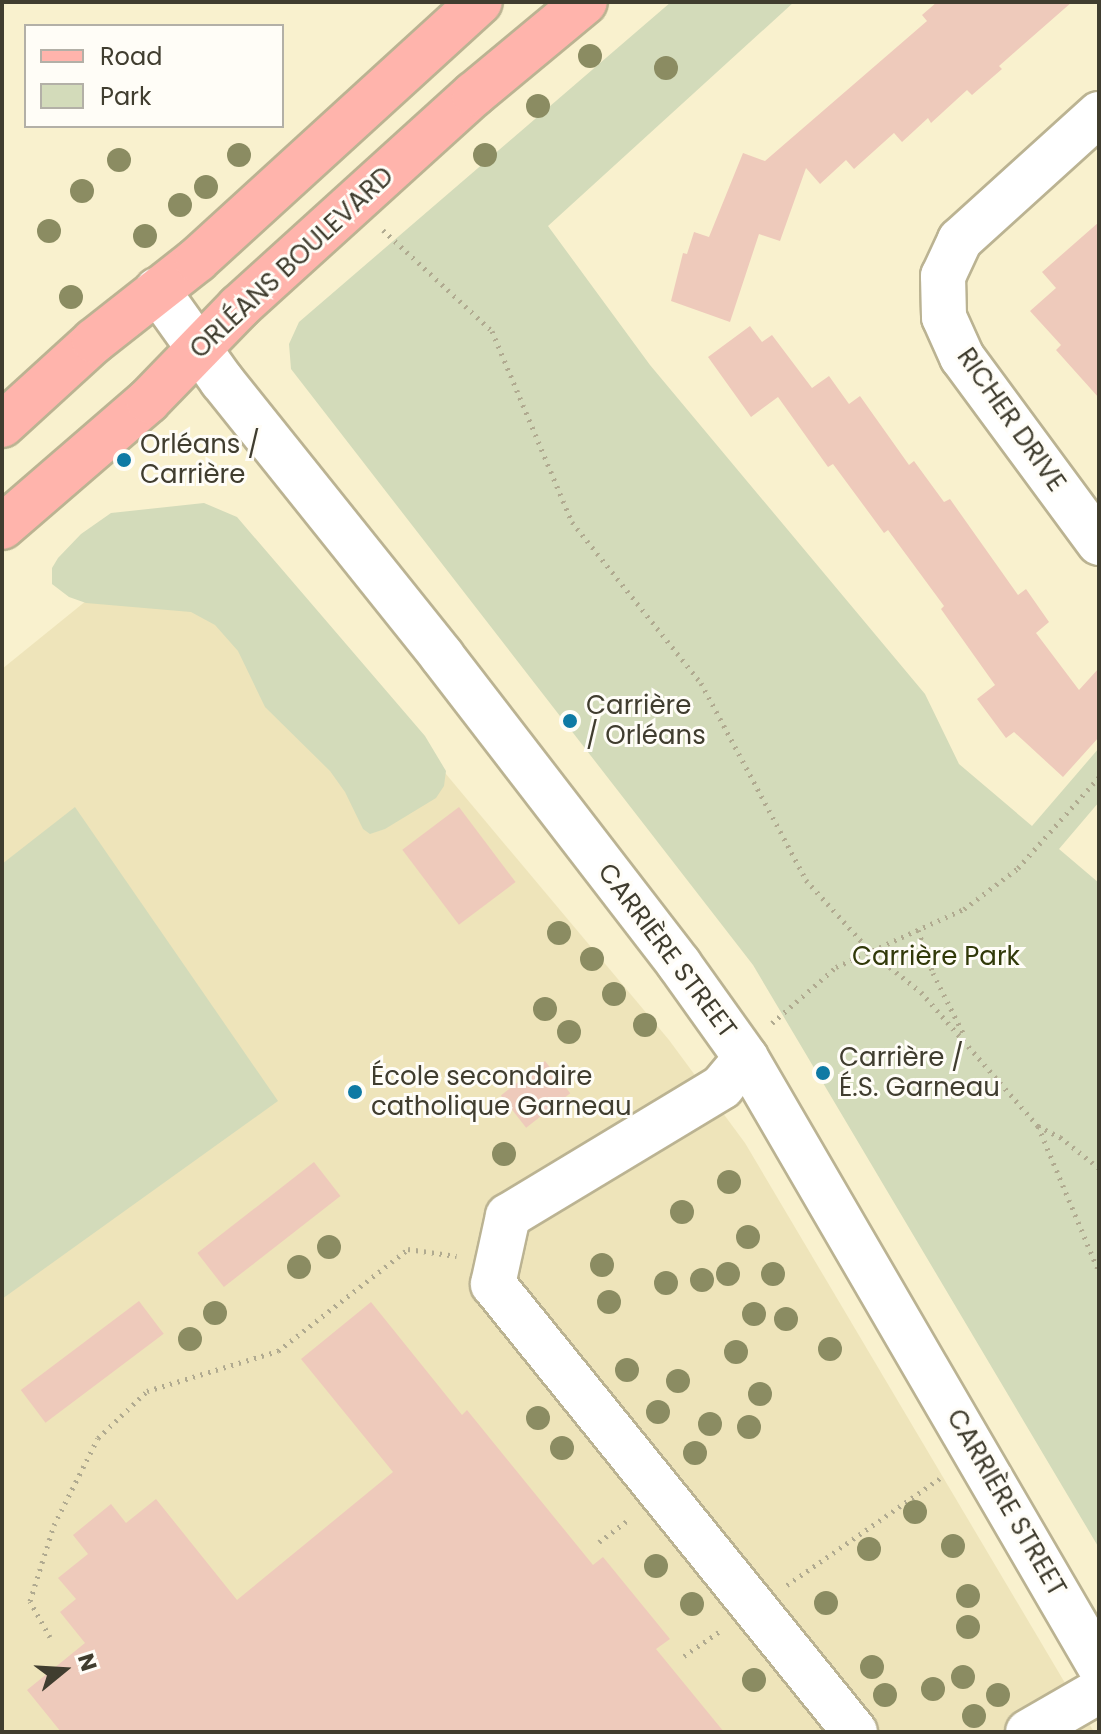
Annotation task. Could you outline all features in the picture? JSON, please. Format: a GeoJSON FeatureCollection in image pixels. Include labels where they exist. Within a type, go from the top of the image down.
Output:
{"type":"FeatureCollection","features":[{"type":"Feature","properties":{"kind":"main road"},"geometry":{"type":"LineString","coordinates":[[2,425],[94,341],[197,260],[480,2]]}},
{"type":"Feature","properties":{"kind":"main road","name":"ORLÉANS BOULEVARD"},"geometry":{"type":"LineString","coordinates":[[2,527],[148,401],[239,307],[474,94],[585,2]]}},
{"type":"Feature","properties":{"kind":"street","name":"RICHER DRIVE"},"geometry":{"type":"LineString","coordinates":[[1099,114],[960,240],[943,276],[944,317],[962,357],[1099,543]]}},
{"type":"Feature","properties":{"kind":"street","name":"CARRIÈRE STREET"},"geometry":{"type":"LineString","coordinates":[[157,290],[198,350],[442,656],[679,964],[743,1053],[1099,1665]]}},
{"type":"Feature","properties":{"kind":"street"},"geometry":{"type":"LineString","coordinates":[[743,1053],[722,1087],[508,1216],[493,1284],[855,1732]]}},
{"type":"Feature","properties":{"kind":"street"},"geometry":{"type":"LineString","coordinates":[[1028,1732],[1099,1691]]}},
{"type":"Feature","properties":{"kind":"path"},"geometry":{"type":"LineString","coordinates":[[383,230],[492,331],[572,522],[701,683],[806,880],[871,952],[921,992],[1038,1126],[1099,1272]]}},
{"type":"Feature","properties":{"kind":"path"},"geometry":{"type":"LineString","coordinates":[[743,1053],[836,967],[964,909],[1018,868],[1099,777]]}},
{"type":"Feature","properties":{"kind":"path"},"geometry":{"type":"LineString","coordinates":[[918,930],[933,973],[968,1043]]}},
{"type":"Feature","properties":{"kind":"path"},"geometry":{"type":"LineString","coordinates":[[1038,1126],[1060,1137],[1099,1168]]}},
{"type":"Feature","properties":{"kind":"path"},"geometry":{"type":"LineString","coordinates":[[50,1637],[30,1601],[54,1525],[98,1438],[147,1391],[278,1351],[408,1249],[498,1260]]}},
{"type":"Feature","properties":{"kind":"path"},"geometry":{"type":"LineString","coordinates":[[754,1608],[977,1453]]}},
{"type":"Feature","properties":{"kind":"shaded area","name":"École secondaire catholique Garneau"},"geometry":{"type":"Polygon","coordinates":[[[155,545],[269,563],[669,1040],[745,1143],[1094,1732],[2,1732],[2,669],[155,545]]]}},
{"type":"Feature","properties":{"kind":"green space","name":"Carrière Park"},"geometry":{"type":"Polygon","coordinates":[[[671,2],[794,2],[548,226],[650,365],[925,694],[959,764],[1032,826],[1099,748],[1099,802],[1059,849],[1099,883],[1099,1548],[753,965],[291,369],[289,344],[299,322],[671,2]]]}},
{"type":"Feature","properties":{"kind":"green space"},"geometry":{"type":"Polygon","coordinates":[[[204,503],[237,517],[425,736],[446,771],[444,786],[436,798],[385,829],[370,834],[363,829],[345,792],[330,771],[265,707],[238,651],[215,625],[191,612],[86,603],[69,597],[52,584],[52,568],[58,558],[81,534],[111,513],[204,503]]]}},
{"type":"Feature","properties":{"kind":"green space"},"geometry":{"type":"Polygon","coordinates":[[[75,807],[278,1101],[2,1299],[2,864],[75,807]]]}},
{"type":"Feature","properties":{"kind":"building"},"geometry":{"type":"Polygon","coordinates":[[[937,2],[1072,2],[999,66],[1002,69],[972,95],[967,90],[931,123],[928,118],[902,142],[894,133],[854,169],[846,160],[820,184],[806,168],[780,241],[759,234],[730,322],[671,301],[683,253],[687,254],[694,232],[709,237],[743,153],[765,161],[927,21],[922,15],[937,2]]]}},
{"type":"Feature","properties":{"kind":"building"},"geometry":{"type":"Polygon","coordinates":[[[1099,222],[1099,398],[1056,350],[1061,345],[1030,311],[1056,288],[1042,272],[1099,222]]]}},
{"type":"Feature","properties":{"kind":"building"},"geometry":{"type":"Polygon","coordinates":[[[750,326],[762,342],[772,335],[812,388],[829,376],[849,404],[860,396],[909,465],[914,461],[944,502],[950,499],[1018,595],[1026,589],[1049,622],[1036,633],[1079,690],[1099,668],[1099,737],[1063,777],[1014,732],[1006,738],[977,699],[995,685],[941,609],[944,606],[888,530],[884,533],[833,464],[828,467],[778,397],[751,417],[708,357],[750,326]]]}},
{"type":"Feature","properties":{"kind":"building"},"geometry":{"type":"Polygon","coordinates":[[[459,807],[516,882],[459,925],[402,850],[459,807]]]}},
{"type":"Feature","properties":{"kind":"building"},"geometry":{"type":"Polygon","coordinates":[[[545,1061],[570,1093],[526,1128],[501,1095],[545,1061]]]}},
{"type":"Feature","properties":{"kind":"building"},"geometry":{"type":"Polygon","coordinates":[[[314,1162],[340,1196],[224,1287],[197,1253],[314,1162]]]}},
{"type":"Feature","properties":{"kind":"building"},"geometry":{"type":"Polygon","coordinates":[[[139,1301],[164,1334],[45,1423],[21,1390],[139,1301]]]}},
{"type":"Feature","properties":{"kind":"building"},"geometry":{"type":"Polygon","coordinates":[[[371,1302],[462,1415],[467,1410],[593,1565],[603,1557],[670,1639],[656,1649],[724,1732],[61,1732],[27,1690],[85,1643],[60,1612],[76,1599],[58,1578],[88,1554],[73,1535],[111,1504],[126,1523],[156,1499],[237,1600],[393,1472],[301,1359],[371,1302]]]}},
{"type":"Feature","properties":{"kind":"place","name":"Orléans / Carrière"},"geometry":{"type":"Point","coordinates":[124,460]}},
{"type":"Feature","properties":{"kind":"place","name":"Carrière / Orléans"},"geometry":{"type":"Point","coordinates":[570,721]}},
{"type":"Feature","properties":{"kind":"place","name":"Carrière / É.S. Garneau"},"geometry":{"type":"Point","coordinates":[823,1073]}},
{"type":"Feature","properties":{"kind":"place","name":"École secondaire catholique Garneau"},"geometry":{"type":"Point","coordinates":[355,1092]}}]}
